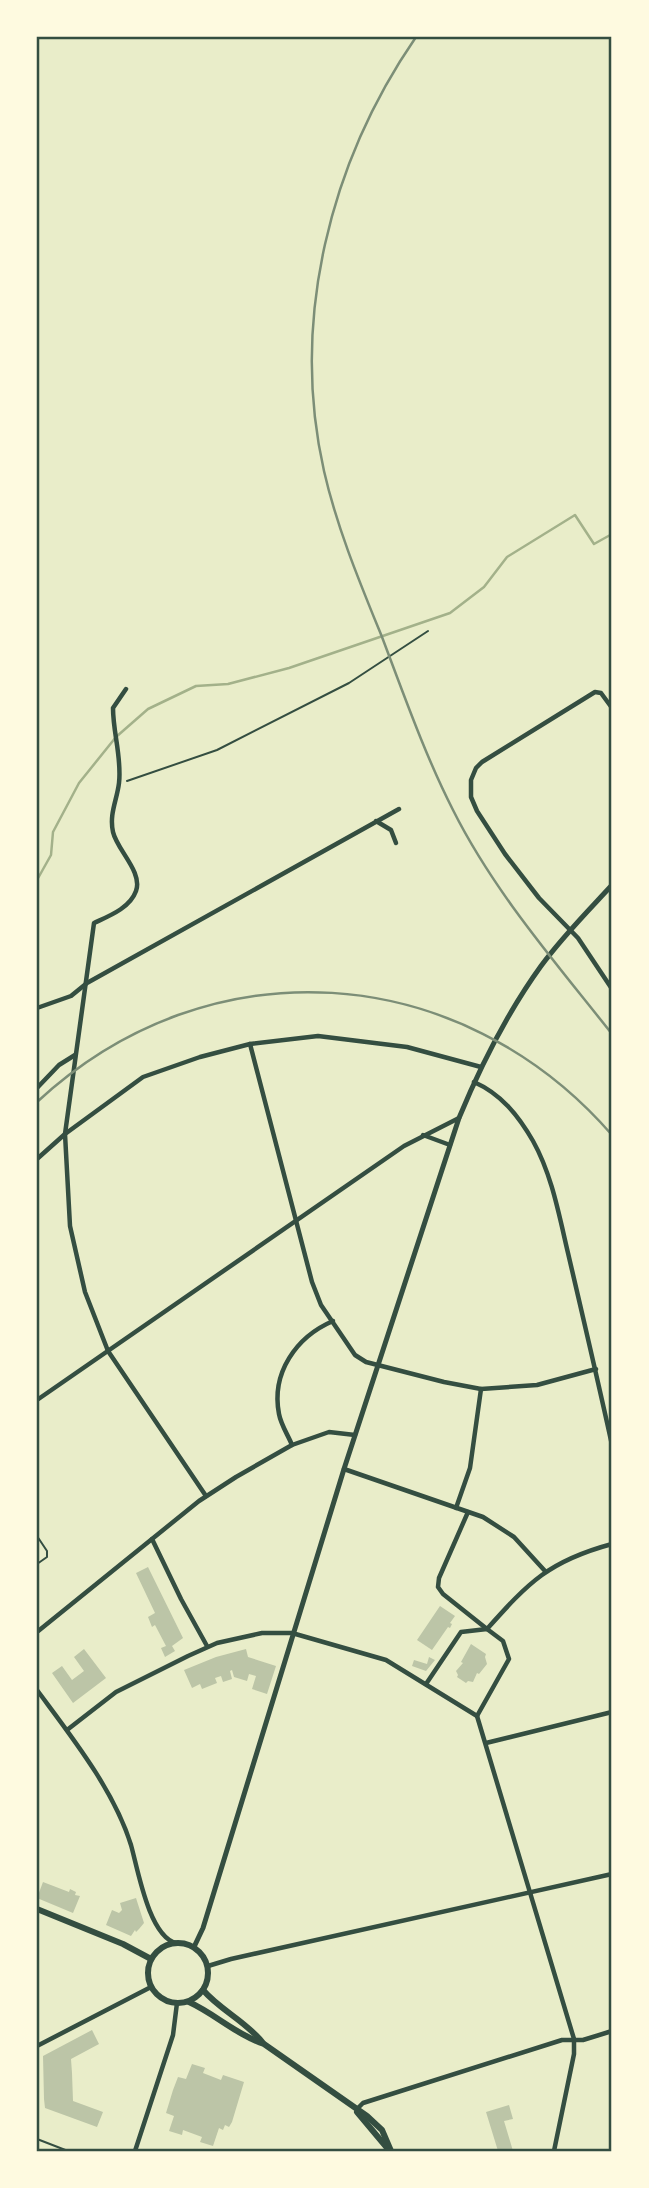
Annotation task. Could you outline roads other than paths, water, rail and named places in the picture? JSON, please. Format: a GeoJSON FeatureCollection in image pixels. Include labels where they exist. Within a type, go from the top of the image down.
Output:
{"type":"FeatureCollection","features":[{"type":"Feature","properties":{"kind":"main road"},"geometry":{"type":"LineString","coordinates":[[194,1947],[204,1924],[344,1469],[459,1118],[490,1049],[535,975],[564,937],[612,885]]}},
{"type":"Feature","properties":{"kind":"main road"},"geometry":{"type":"LineString","coordinates":[[37,1909],[124,1944],[151,1959]]}},
{"type":"Feature","properties":{"kind":"main road"},"geometry":{"type":"LineString","coordinates":[[176,1943],[194,1947],[208,1966],[208,1977],[203,1990],[189,2002],[177,2003],[162,1999],[152,1987],[148,1973],[151,1959],[159,1949],[176,1943]]}},
{"type":"Feature","properties":{"kind":"main road"},"geometry":{"type":"LineString","coordinates":[[203,1990],[215,2004],[257,2035],[264,2045]]}},
{"type":"Feature","properties":{"kind":"main road"},"geometry":{"type":"LineString","coordinates":[[189,2002],[264,2045],[356,2110],[391,2151]]}},
{"type":"Feature","properties":{"kind":"street"},"geometry":{"type":"LineString","coordinates":[[126,690],[113,708],[119,783],[111,819],[113,834],[138,881],[130,902],[114,914],[94,923],[65,1134],[70,1226],[85,1292],[108,1351],[206,1496]]}},
{"type":"Feature","properties":{"kind":"street"},"geometry":{"type":"LineString","coordinates":[[612,708],[600,692],[595,692],[482,762],[471,780],[471,797],[477,811],[500,846],[539,898],[570,930],[612,989]]}},
{"type":"Feature","properties":{"kind":"street"},"geometry":{"type":"LineString","coordinates":[[37,1008],[71,996],[87,983],[399,809]]}},
{"type":"Feature","properties":{"kind":"street"},"geometry":{"type":"LineString","coordinates":[[376,821],[391,830],[396,843]]}},
{"type":"Feature","properties":{"kind":"street"},"geometry":{"type":"LineString","coordinates":[[37,1159],[65,1134],[143,1077],[200,1057],[250,1044],[318,1036],[407,1047],[481,1067]]}},
{"type":"Feature","properties":{"kind":"street"},"geometry":{"type":"LineString","coordinates":[[250,1044],[312,1282],[321,1306],[360,1359],[444,1382],[481,1389],[537,1385],[596,1369]]}},
{"type":"Feature","properties":{"kind":"street"},"geometry":{"type":"LineString","coordinates":[[37,1088],[59,1065],[75,1055]]}},
{"type":"Feature","properties":{"kind":"street"},"geometry":{"type":"LineString","coordinates":[[474,1082],[495,1093],[510,1108],[534,1142],[543,1163],[596,1369],[612,1445]]}},
{"type":"Feature","properties":{"kind":"street"},"geometry":{"type":"LineString","coordinates":[[38,1396],[108,1351],[422,1135],[459,1118]]}},
{"type":"Feature","properties":{"kind":"street"},"geometry":{"type":"LineString","coordinates":[[422,1135],[450,1145]]}},
{"type":"Feature","properties":{"kind":"street"},"geometry":{"type":"LineString","coordinates":[[292,1445],[279,1415],[279,1383],[292,1352],[314,1329],[333,1321]]}},
{"type":"Feature","properties":{"kind":"street"},"geometry":{"type":"LineString","coordinates":[[456,1508],[470,1468],[481,1389]]}},
{"type":"Feature","properties":{"kind":"street"},"geometry":{"type":"LineString","coordinates":[[37,1632],[206,1496],[236,1476],[292,1445],[329,1432],[356,1436]]}},
{"type":"Feature","properties":{"kind":"street"},"geometry":{"type":"LineString","coordinates":[[344,1469],[483,1517],[514,1537],[545,1571]]}},
{"type":"Feature","properties":{"kind":"street"},"geometry":{"type":"LineString","coordinates":[[468,1512],[439,1578],[438,1587],[503,1641],[509,1659],[477,1716]]}},
{"type":"Feature","properties":{"kind":"street"},"geometry":{"type":"LineString","coordinates":[[152,1539],[207,1646]]}},
{"type":"Feature","properties":{"kind":"street"},"geometry":{"type":"LineString","coordinates":[[426,1684],[461,1632],[486,1629],[522,1590],[545,1571],[579,1553],[612,1544]]}},
{"type":"Feature","properties":{"kind":"street"},"geometry":{"type":"LineString","coordinates":[[66,1730],[116,1692],[207,1646],[262,1633],[292,1633],[386,1660],[477,1716],[574,2039],[574,2054],[554,2151]]}},
{"type":"Feature","properties":{"kind":"street"},"geometry":{"type":"LineString","coordinates":[[37,1690],[92,1768],[125,1828],[154,1922],[165,1938],[176,1943]]}},
{"type":"Feature","properties":{"kind":"street"},"geometry":{"type":"LineString","coordinates":[[486,1743],[612,1712]]}},
{"type":"Feature","properties":{"kind":"street"},"geometry":{"type":"LineString","coordinates":[[208,1966],[612,1874]]}},
{"type":"Feature","properties":{"kind":"street"},"geometry":{"type":"LineString","coordinates":[[37,2046],[152,1987]]}},
{"type":"Feature","properties":{"kind":"street"},"geometry":{"type":"LineString","coordinates":[[135,2151],[173,2035],[177,2003]]}},
{"type":"Feature","properties":{"kind":"street"},"geometry":{"type":"LineString","coordinates":[[356,2110],[363,2103],[562,2040],[583,2040],[612,2031]]}},
{"type":"Feature","properties":{"kind":"lane"},"geometry":{"type":"LineString","coordinates":[[37,1536],[47,1551],[47,1558],[37,1564]]}},
{"type":"Feature","properties":{"kind":"waterway"},"geometry":{"type":"LineString","coordinates":[[37,880],[51,855],[53,832],[79,783],[116,737],[148,709],[196,686],[228,684],[289,668],[450,613],[484,587],[507,557],[575,515],[594,544],[612,534]]}},
{"type":"Feature","properties":{"kind":"railway"},"geometry":{"type":"LineString","coordinates":[[416,37],[386,85],[361,136],[340,189],[325,244],[315,300],[312,357],[315,414],[324,471],[357,576],[424,746],[453,810],[487,870],[548,954],[612,1034]]}},
{"type":"Feature","properties":{"kind":"railway"},"geometry":{"type":"LineString","coordinates":[[37,1102],[105,1050],[178,1015],[254,996],[332,993],[409,1005],[482,1034],[551,1077],[612,1135]]}}]}
